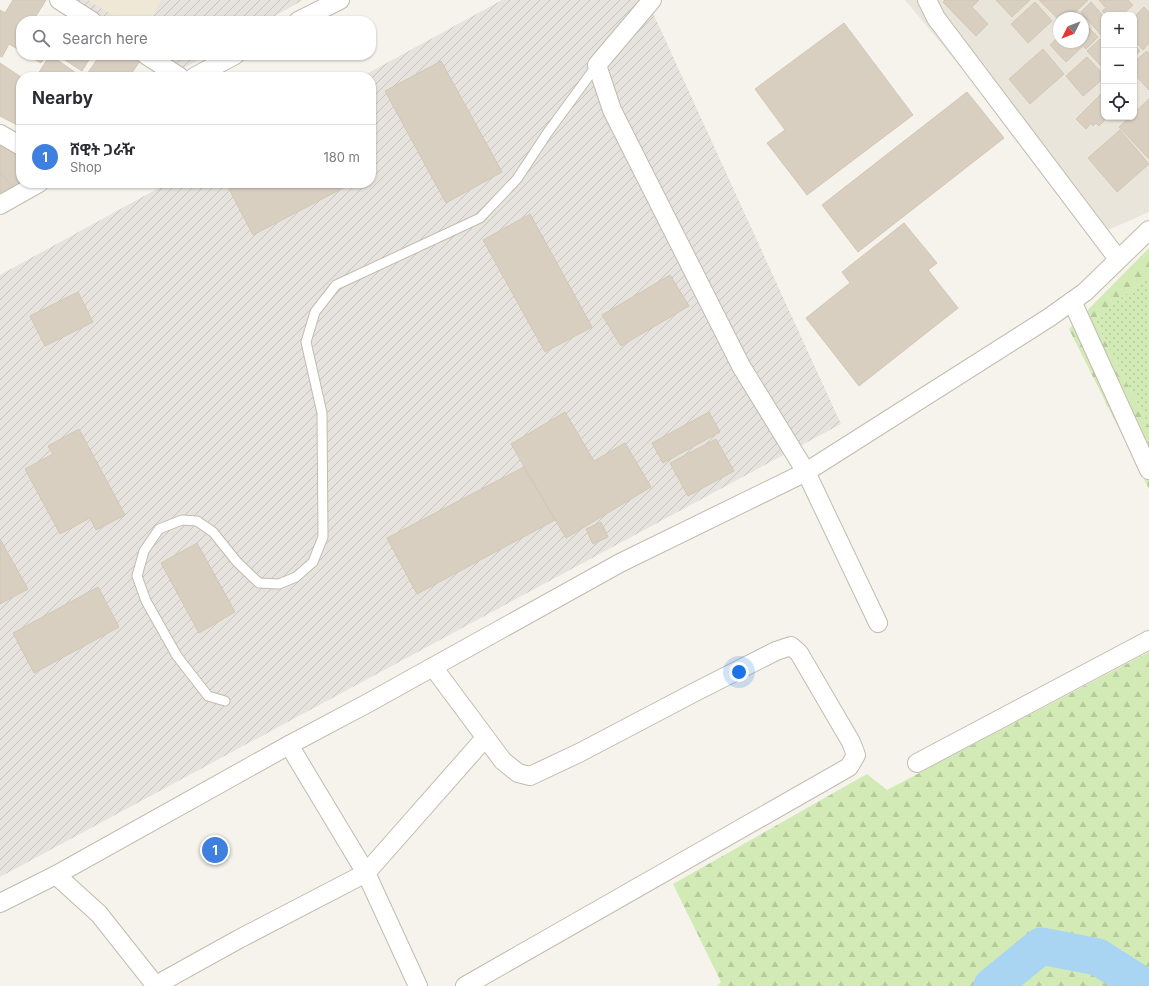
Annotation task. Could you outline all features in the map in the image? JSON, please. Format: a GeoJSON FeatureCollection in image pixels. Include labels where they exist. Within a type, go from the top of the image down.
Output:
{"type":"FeatureCollection","features":[{"type":"Feature","properties":{"kind":"street"},"geometry":{"type":"LineString","coordinates":[[59,0],[84,16]]}},
{"type":"Feature","properties":{"kind":"street"},"geometry":{"type":"LineString","coordinates":[[308,16],[340,0]]}},
{"type":"Feature","properties":{"kind":"street"},"geometry":{"type":"LineString","coordinates":[[652,0],[598,65],[615,117],[741,366],[806,472],[878,623]]}},
{"type":"Feature","properties":{"kind":"street"},"geometry":{"type":"LineString","coordinates":[[927,0],[936,18],[1118,258]]}},
{"type":"Feature","properties":{"kind":"street"},"geometry":{"type":"LineString","coordinates":[[154,60],[172,72]]}},
{"type":"Feature","properties":{"kind":"street"},"geometry":{"type":"LineString","coordinates":[[203,72],[226,60]]}},
{"type":"Feature","properties":{"kind":"street"},"geometry":{"type":"LineString","coordinates":[[0,134],[16,143]]}},
{"type":"Feature","properties":{"kind":"street"},"geometry":{"type":"LineString","coordinates":[[0,205],[29,188]]}},
{"type":"Feature","properties":{"kind":"street"},"geometry":{"type":"LineString","coordinates":[[0,903],[56,875],[289,745],[433,668],[620,563],[806,472],[1050,317],[1085,292],[1118,258],[1149,230]]}},
{"type":"Feature","properties":{"kind":"street"},"geometry":{"type":"LineString","coordinates":[[1072,301],[1149,470]]}},
{"type":"Feature","properties":{"kind":"street"},"geometry":{"type":"LineString","coordinates":[[917,763],[1149,640]]}},
{"type":"Feature","properties":{"kind":"street"},"geometry":{"type":"LineString","coordinates":[[433,668],[503,761],[518,773],[530,776],[579,753],[776,651],[791,646],[799,653],[851,742],[856,755],[849,767],[465,986]]}},
{"type":"Feature","properties":{"kind":"street"},"geometry":{"type":"LineString","coordinates":[[56,875],[100,914],[156,986],[239,939],[366,873],[485,738]]}},
{"type":"Feature","properties":{"kind":"street"},"geometry":{"type":"LineString","coordinates":[[289,745],[366,873],[418,986]]}},
{"type":"Feature","properties":{"kind":"lane"},"geometry":{"type":"LineString","coordinates":[[225,701],[208,696],[177,656],[146,601],[137,576],[144,551],[159,529],[182,520],[198,521],[213,532],[237,562],[259,583],[279,584],[296,577],[313,562],[323,537],[322,413],[306,342],[314,312],[336,285],[480,218],[517,179],[548,132],[598,65]]}},
{"type":"Feature","properties":{"kind":"shaded area"},"geometry":{"type":"Polygon","coordinates":[[[65,0],[303,0],[275,16],[89,16],[65,0]]]}},
{"type":"Feature","properties":{"kind":"shaded area"},"geometry":{"type":"Polygon","coordinates":[[[88,0],[161,0],[153,16],[113,16],[88,0]]]}},
{"type":"Feature","properties":{"kind":"shaded area"},"geometry":{"type":"Polygon","coordinates":[[[502,0],[647,0],[841,424],[0,877],[0,275],[159,188],[376,188],[376,72],[370,72],[502,0]]]}},
{"type":"Feature","properties":{"kind":"shaded area"},"geometry":{"type":"Polygon","coordinates":[[[905,0],[1149,0],[1149,212],[1099,234],[905,0]]]}},
{"type":"Feature","properties":{"kind":"shaded area"},"geometry":{"type":"Polygon","coordinates":[[[154,60],[198,60],[177,72],[171,72],[154,60]]]}},
{"type":"Feature","properties":{"kind":"green space"},"geometry":{"type":"Polygon","coordinates":[[[1149,248],[1149,276],[1094,319],[1149,426],[1149,489],[1069,329],[1149,248]]]}},
{"type":"Feature","properties":{"kind":"green space"},"geometry":{"type":"Polygon","coordinates":[[[1149,276],[1149,426],[1094,319],[1149,276]]]}},
{"type":"Feature","properties":{"kind":"green space"},"geometry":{"type":"Polygon","coordinates":[[[1149,652],[1149,986],[717,986],[721,982],[673,884],[867,774],[887,790],[1149,652]]]}},
{"type":"Feature","properties":{"kind":"building"},"geometry":{"type":"Polygon","coordinates":[[[13,0],[46,0],[36,16],[16,16],[16,48],[9,44],[2,57],[0,56],[0,10],[5,13],[13,0]]]}},
{"type":"Feature","properties":{"kind":"building"},"geometry":{"type":"Polygon","coordinates":[[[945,0],[979,0],[972,7],[988,24],[976,36],[943,2],[945,0]]]}},
{"type":"Feature","properties":{"kind":"building"},"geometry":{"type":"Polygon","coordinates":[[[996,0],[1030,0],[1012,17],[996,0]]]}},
{"type":"Feature","properties":{"kind":"building"},"geometry":{"type":"Polygon","coordinates":[[[1039,0],[1088,0],[1075,12],[1053,12],[1053,14],[1039,0]]]}},
{"type":"Feature","properties":{"kind":"building"},"geometry":{"type":"Polygon","coordinates":[[[1099,0],[1128,0],[1133,5],[1125,12],[1102,11],[1106,8],[1099,0]]]}},
{"type":"Feature","properties":{"kind":"building"},"geometry":{"type":"Polygon","coordinates":[[[1035,2],[1052,21],[1028,43],[1011,24],[1035,2]]]}},
{"type":"Feature","properties":{"kind":"building"},"geometry":{"type":"Polygon","coordinates":[[[1091,2],[1101,14],[1101,35],[1089,21],[1089,12],[1081,12],[1091,2]]]}},
{"type":"Feature","properties":{"kind":"building"},"geometry":{"type":"Polygon","coordinates":[[[1144,7],[1149,12],[1149,43],[1143,50],[1137,44],[1137,14],[1144,7]]]}},
{"type":"Feature","properties":{"kind":"building"},"geometry":{"type":"Polygon","coordinates":[[[844,23],[913,115],[807,195],[767,143],[785,130],[755,89],[844,23]]]}},
{"type":"Feature","properties":{"kind":"building"},"geometry":{"type":"Polygon","coordinates":[[[1089,28],[1098,37],[1089,46],[1089,28]]]}},
{"type":"Feature","properties":{"kind":"building"},"geometry":{"type":"Polygon","coordinates":[[[1100,39],[1101,66],[1087,51],[1100,39]]]}},
{"type":"Feature","properties":{"kind":"building"},"geometry":{"type":"Polygon","coordinates":[[[1053,42],[1053,48],[1081,48],[1066,62],[1050,45],[1053,42]]]}},
{"type":"Feature","properties":{"kind":"building"},"geometry":{"type":"Polygon","coordinates":[[[1043,49],[1064,74],[1030,104],[1009,79],[1043,49]]]}},
{"type":"Feature","properties":{"kind":"building"},"geometry":{"type":"Polygon","coordinates":[[[1147,51],[1149,53],[1149,90],[1137,77],[1137,59],[1147,51]]]}},
{"type":"Feature","properties":{"kind":"building"},"geometry":{"type":"Polygon","coordinates":[[[1087,57],[1101,72],[1101,81],[1083,96],[1066,76],[1087,57]]]}},
{"type":"Feature","properties":{"kind":"building"},"geometry":{"type":"Polygon","coordinates":[[[36,60],[43,60],[41,63],[36,60]]]}},
{"type":"Feature","properties":{"kind":"building"},"geometry":{"type":"Polygon","coordinates":[[[47,60],[57,60],[75,72],[39,72],[47,60]]]}},
{"type":"Feature","properties":{"kind":"building"},"geometry":{"type":"Polygon","coordinates":[[[65,60],[89,60],[82,71],[65,60]]]}},
{"type":"Feature","properties":{"kind":"building"},"geometry":{"type":"Polygon","coordinates":[[[97,60],[140,61],[132,72],[88,72],[97,60]]]}},
{"type":"Feature","properties":{"kind":"building"},"geometry":{"type":"Polygon","coordinates":[[[441,61],[502,172],[446,203],[385,91],[441,61]]]}},
{"type":"Feature","properties":{"kind":"building"},"geometry":{"type":"Polygon","coordinates":[[[0,63],[16,74],[16,124],[0,116],[0,63]]]}},
{"type":"Feature","properties":{"kind":"building"},"geometry":{"type":"Polygon","coordinates":[[[967,92],[1004,138],[858,252],[822,205],[967,92]]]}},
{"type":"Feature","properties":{"kind":"building"},"geometry":{"type":"Polygon","coordinates":[[[1101,94],[1101,120],[1105,120],[1099,126],[1096,123],[1093,126],[1091,123],[1086,129],[1076,119],[1101,94]]]}},
{"type":"Feature","properties":{"kind":"building"},"geometry":{"type":"Polygon","coordinates":[[[1149,99],[1149,159],[1119,127],[1127,120],[1137,120],[1137,110],[1149,99]]]}},
{"type":"Feature","properties":{"kind":"building"},"geometry":{"type":"Polygon","coordinates":[[[1120,130],[1149,164],[1117,192],[1088,158],[1120,130]]]}},
{"type":"Feature","properties":{"kind":"building"},"geometry":{"type":"Polygon","coordinates":[[[0,144],[16,152],[16,186],[13,187],[0,172],[0,144]]]}},
{"type":"Feature","properties":{"kind":"building"},"geometry":{"type":"Polygon","coordinates":[[[0,172],[13,187],[0,195],[0,172]]]}},
{"type":"Feature","properties":{"kind":"building"},"geometry":{"type":"Polygon","coordinates":[[[229,188],[343,188],[253,235],[229,188]]]}},
{"type":"Feature","properties":{"kind":"building"},"geometry":{"type":"Polygon","coordinates":[[[530,214],[592,327],[545,352],[483,240],[530,214]]]}},
{"type":"Feature","properties":{"kind":"building"},"geometry":{"type":"Polygon","coordinates":[[[904,223],[937,263],[928,270],[958,308],[859,386],[806,318],[850,283],[842,272],[904,223]]]}},
{"type":"Feature","properties":{"kind":"building"},"geometry":{"type":"Polygon","coordinates":[[[670,275],[689,306],[621,346],[602,315],[670,275]]]}},
{"type":"Feature","properties":{"kind":"building"},"geometry":{"type":"Polygon","coordinates":[[[78,292],[93,322],[45,346],[30,316],[78,292]]]}},
{"type":"Feature","properties":{"kind":"building"},"geometry":{"type":"Polygon","coordinates":[[[565,412],[594,461],[625,443],[651,487],[566,538],[511,444],[565,412]]]}},
{"type":"Feature","properties":{"kind":"building"},"geometry":{"type":"Polygon","coordinates":[[[709,412],[720,432],[663,463],[652,443],[709,412]]]}},
{"type":"Feature","properties":{"kind":"building"},"geometry":{"type":"Polygon","coordinates":[[[79,429],[125,515],[96,530],[90,518],[60,534],[25,469],[53,454],[48,446],[79,429]]]}},
{"type":"Feature","properties":{"kind":"building"},"geometry":{"type":"Polygon","coordinates":[[[716,439],[734,471],[688,496],[670,463],[716,439]]]}},
{"type":"Feature","properties":{"kind":"building"},"geometry":{"type":"Polygon","coordinates":[[[524,467],[555,520],[417,594],[387,538],[524,467]]]}},
{"type":"Feature","properties":{"kind":"building"},"geometry":{"type":"Polygon","coordinates":[[[601,522],[608,537],[593,544],[586,529],[601,522]]]}},
{"type":"Feature","properties":{"kind":"building"},"geometry":{"type":"Polygon","coordinates":[[[0,539],[28,589],[0,604],[0,539]]]}},
{"type":"Feature","properties":{"kind":"building"},"geometry":{"type":"Polygon","coordinates":[[[197,543],[235,612],[199,633],[161,563],[197,543]]]}},
{"type":"Feature","properties":{"kind":"building"},"geometry":{"type":"Polygon","coordinates":[[[98,587],[119,627],[34,673],[13,633],[98,587]]]}},
{"type":"Feature","properties":{"kind":"waterway"},"geometry":{"type":"LineString","coordinates":[[992,986],[1041,946],[1098,957],[1134,980],[1140,986]]}},
{"type":"Feature","properties":{"kind":"place","name":"ሸዊት ጋራዥ"},"geometry":{"type":"Point","coordinates":[215,850]}}]}
